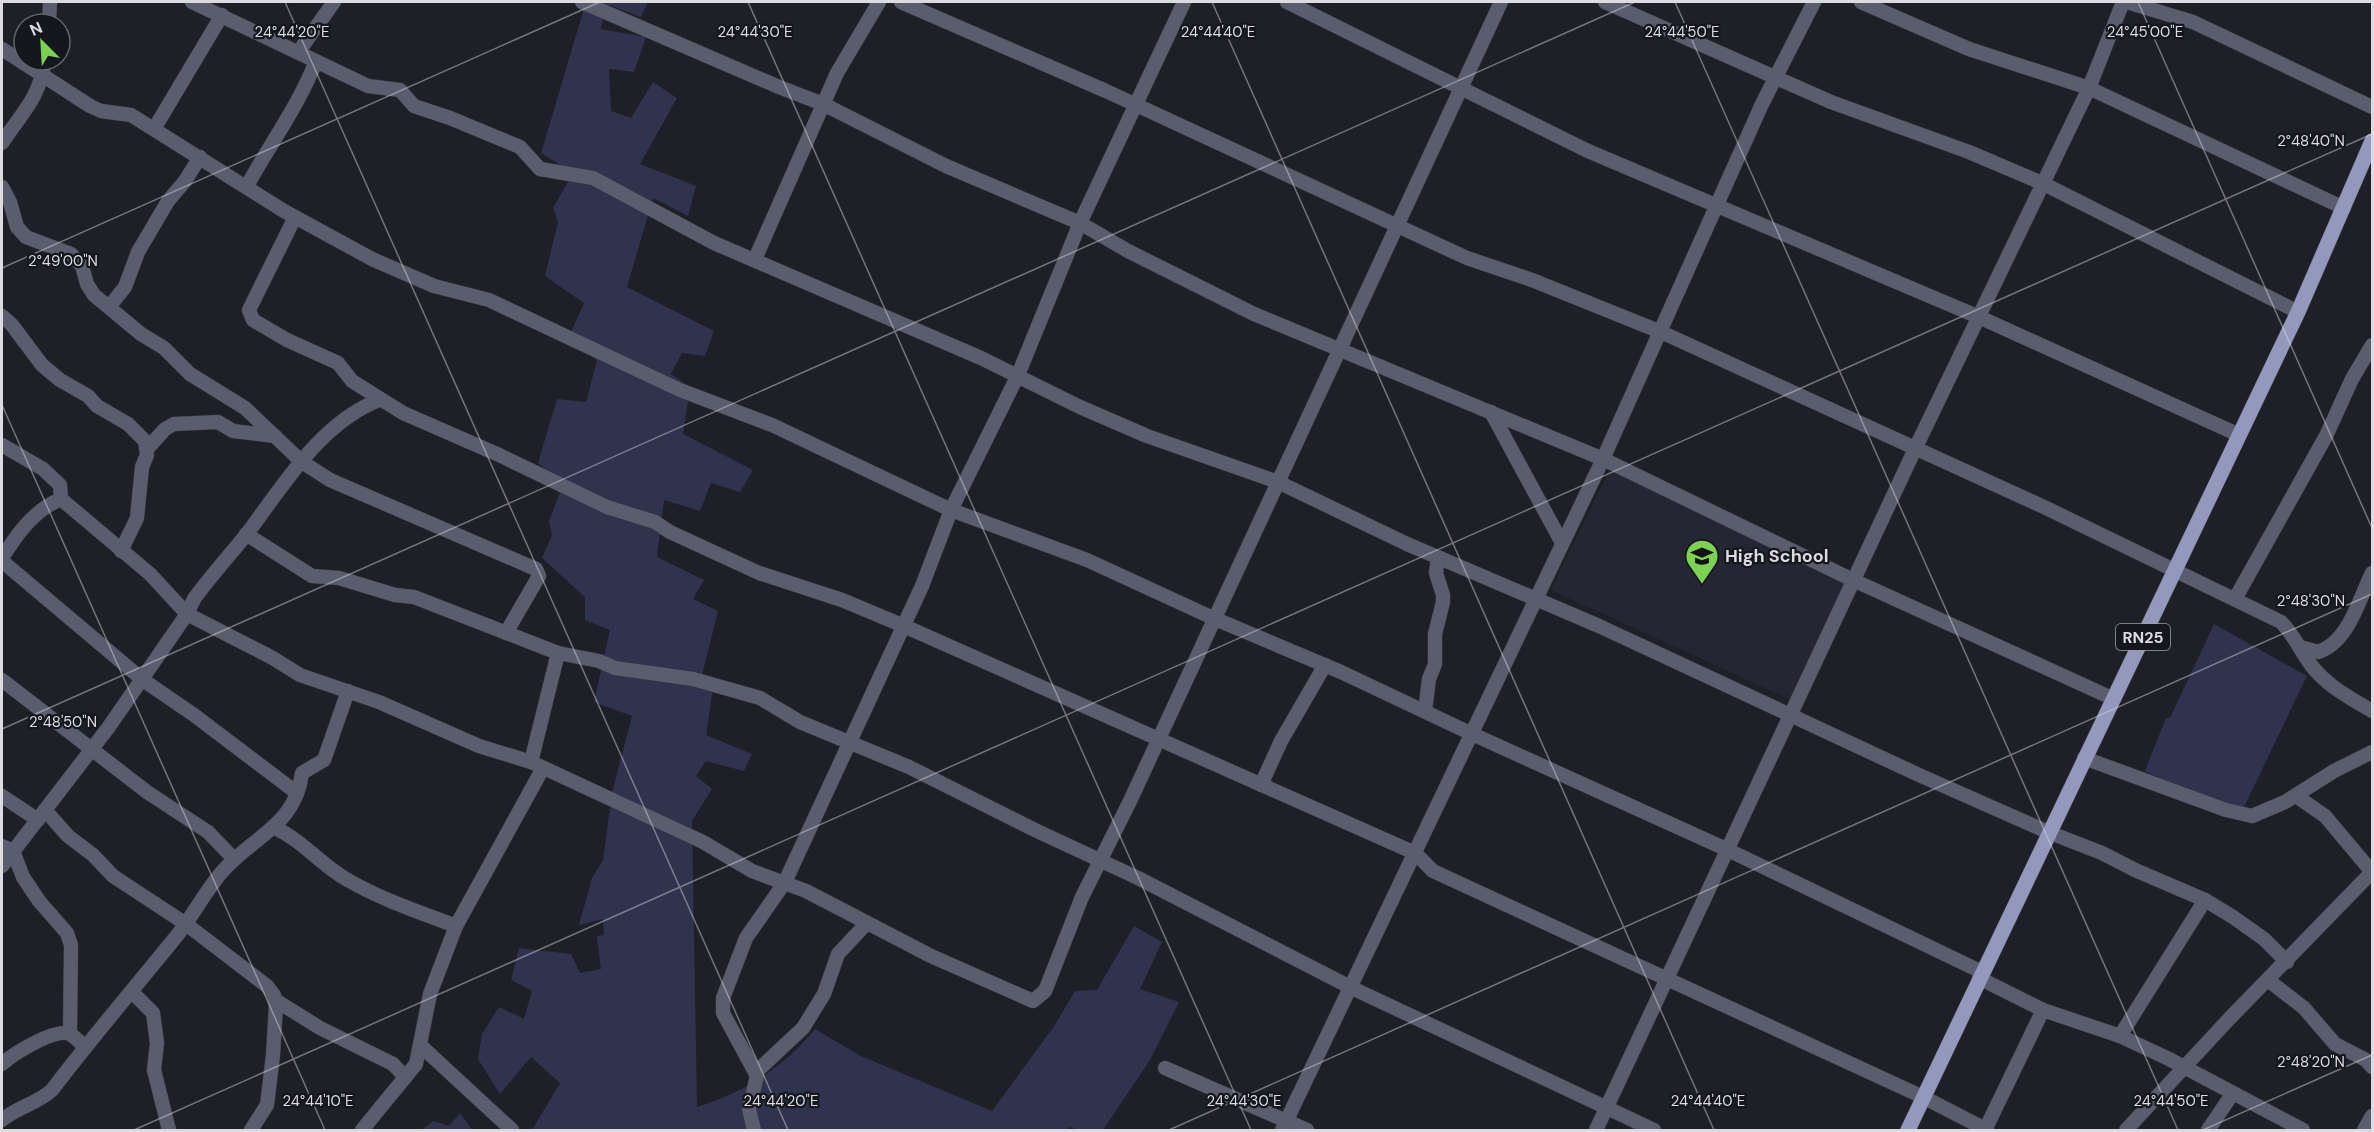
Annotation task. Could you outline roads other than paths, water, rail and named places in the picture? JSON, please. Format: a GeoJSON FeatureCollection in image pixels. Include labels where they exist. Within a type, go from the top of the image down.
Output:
{"type":"FeatureCollection","features":[{"type":"Feature","properties":{"kind":"main road","name":"RN25"},"geometry":{"type":"LineString","coordinates":[[1908,1131],[2048,832],[2114,699],[2237,434],[2298,312],[2372,143]]}},
{"type":"Feature","properties":{"kind":"street"},"geometry":{"type":"LineString","coordinates":[[192,2],[368,86],[400,90],[414,106],[520,147],[540,169],[593,178],[675,224],[1018,375],[1047,392],[1147,436],[1278,482],[1438,557],[1599,626],[2048,832],[2102,853],[2205,900],[2249,927],[2287,962]]}},
{"type":"Feature","properties":{"kind":"street"},"geometry":{"type":"LineString","coordinates":[[298,51],[334,2]]}},
{"type":"Feature","properties":{"kind":"street"},"geometry":{"type":"LineString","coordinates":[[582,2],[770,84],[823,104],[946,166],[1080,223],[1128,251],[1254,314],[1603,459],[1853,580],[2114,699]]}},
{"type":"Feature","properties":{"kind":"street"},"geometry":{"type":"LineString","coordinates":[[755,260],[837,73],[879,2]]}},
{"type":"Feature","properties":{"kind":"street"},"geometry":{"type":"LineString","coordinates":[[901,2],[1135,105],[1467,258],[1532,280],[1661,332],[2174,568],[2281,621],[2293,634],[2319,674],[2331,685],[2373,711]]}},
{"type":"Feature","properties":{"kind":"street"},"geometry":{"type":"LineString","coordinates":[[756,1072],[723,1013],[723,998],[746,938],[785,882],[904,626],[951,510],[1018,375],[1080,223],[1184,2]]}},
{"type":"Feature","properties":{"kind":"street"},"geometry":{"type":"LineString","coordinates":[[1287,2],[1588,151],[1979,317],[2237,434]]}},
{"type":"Feature","properties":{"kind":"street"},"geometry":{"type":"LineString","coordinates":[[2,445],[43,469],[60,485],[61,499],[150,574],[188,614],[271,657],[300,675],[447,730],[478,746],[537,765],[703,842],[752,871],[785,882],[931,956],[1033,1001],[1045,991],[1082,897],[1101,862],[1501,2]]}},
{"type":"Feature","properties":{"kind":"street"},"geometry":{"type":"LineString","coordinates":[[1605,2],[1831,102],[1968,152],[2042,183],[2298,312]]}},
{"type":"Feature","properties":{"kind":"street"},"geometry":{"type":"LineString","coordinates":[[1285,1126],[1561,542],[1603,459],[1746,139],[1815,2]]}},
{"type":"Feature","properties":{"kind":"street"},"geometry":{"type":"LineString","coordinates":[[1861,2],[1969,49],[2089,88],[2344,208]]}},
{"type":"Feature","properties":{"kind":"street"},"geometry":{"type":"LineString","coordinates":[[1596,1131],[1853,580],[2089,88],[2125,2],[2193,22],[2373,107]]}},
{"type":"Feature","properties":{"kind":"street"},"geometry":{"type":"LineString","coordinates":[[154,129],[222,15]]}},
{"type":"Feature","properties":{"kind":"street"},"geometry":{"type":"LineString","coordinates":[[2,49],[43,76],[63,86],[90,106],[101,111],[131,115],[295,218],[372,259],[434,286],[489,300],[680,390],[772,425],[951,510],[1065,551],[1325,665],[1726,849],[1980,975],[2043,1010],[2120,1036],[2233,1093],[2287,1127],[2303,1131]]}},
{"type":"Feature","properties":{"kind":"street"},"geometry":{"type":"LineString","coordinates":[[246,186],[304,91],[316,61]]}},
{"type":"Feature","properties":{"kind":"street"},"geometry":{"type":"LineString","coordinates":[[2,142],[28,109],[44,72]]}},
{"type":"Feature","properties":{"kind":"street"},"geometry":{"type":"LineString","coordinates":[[109,307],[125,287],[138,252],[168,201],[185,181],[200,157]]}},
{"type":"Feature","properties":{"kind":"street"},"geometry":{"type":"LineString","coordinates":[[2,188],[10,201],[17,227],[26,237],[71,254],[82,266],[87,284],[94,296],[141,334],[164,348],[190,374],[245,408],[302,462],[330,480],[536,569],[539,576],[506,633]]}},
{"type":"Feature","properties":{"kind":"street"},"geometry":{"type":"LineString","coordinates":[[295,218],[249,310],[253,320],[287,340],[338,363],[352,381],[379,400],[607,507],[644,517],[759,573],[842,600],[904,626],[1415,853],[1433,871],[1544,920],[1666,980],[1923,1097],[1986,1130],[2043,1010]]}},
{"type":"Feature","properties":{"kind":"street"},"geometry":{"type":"LineString","coordinates":[[2,316],[12,325],[42,365],[60,380],[88,396],[97,406],[128,424],[140,436],[147,449]]}},
{"type":"Feature","properties":{"kind":"street"},"geometry":{"type":"LineString","coordinates":[[2235,599],[2326,436],[2352,379],[2373,345]]}},
{"type":"Feature","properties":{"kind":"street"},"geometry":{"type":"LineString","coordinates":[[361,388],[361,407]]}},
{"type":"Feature","properties":{"kind":"street"},"geometry":{"type":"LineString","coordinates":[[2,866],[7,849],[41,815],[143,680],[188,614],[198,594],[302,462],[333,428],[361,407],[379,400]]}},
{"type":"Feature","properties":{"kind":"street"},"geometry":{"type":"LineString","coordinates":[[1491,412],[1561,542]]}},
{"type":"Feature","properties":{"kind":"street"},"geometry":{"type":"LineString","coordinates":[[121,551],[137,518],[142,467],[147,449],[165,429],[174,424],[218,422],[233,431],[275,436]]}},
{"type":"Feature","properties":{"kind":"street"},"geometry":{"type":"LineString","coordinates":[[61,499],[41,509],[18,534],[2,559],[143,680],[203,721],[297,793]]}},
{"type":"Feature","properties":{"kind":"street"},"geometry":{"type":"LineString","coordinates":[[246,534],[312,576],[339,578],[395,595],[414,597],[558,653],[598,661],[615,668],[693,679],[760,698],[800,722],[909,767],[1173,895],[1352,988],[1654,1131]]}},
{"type":"Feature","properties":{"kind":"street"},"geometry":{"type":"LineString","coordinates":[[1425,711],[1435,664],[1435,634],[1443,602],[1436,573],[1438,557]]}},
{"type":"Feature","properties":{"kind":"street"},"geometry":{"type":"LineString","coordinates":[[2300,647],[2318,652],[2335,642],[2350,621],[2373,573]]}},
{"type":"Feature","properties":{"kind":"street"},"geometry":{"type":"LineString","coordinates":[[362,1131],[416,1064],[421,1046],[423,1018],[456,926],[537,765],[558,653]]}},
{"type":"Feature","properties":{"kind":"street"},"geometry":{"type":"LineString","coordinates":[[1261,785],[1281,741],[1325,665]]}},
{"type":"Feature","properties":{"kind":"street"},"geometry":{"type":"LineString","coordinates":[[2,680],[147,792],[208,832],[234,859]]}},
{"type":"Feature","properties":{"kind":"street"},"geometry":{"type":"LineString","coordinates":[[2,1120],[45,1096],[132,992],[234,859],[275,828],[302,788],[304,770],[324,760],[348,692]]}},
{"type":"Feature","properties":{"kind":"street"},"geometry":{"type":"LineString","coordinates":[[2084,758],[2226,810],[2252,816],[2295,796],[2334,771],[2373,752]]}},
{"type":"Feature","properties":{"kind":"street"},"geometry":{"type":"LineString","coordinates":[[2,796],[41,815],[93,855],[113,876],[186,924],[267,987],[275,1000],[320,1028],[387,1060],[405,1077]]}},
{"type":"Feature","properties":{"kind":"street"},"geometry":{"type":"LineString","coordinates":[[2126,1131],[2184,1067],[2373,872],[2325,816],[2295,796]]}},
{"type":"Feature","properties":{"kind":"street"},"geometry":{"type":"LineString","coordinates":[[275,828],[295,839],[344,879],[371,893],[456,926]]}},
{"type":"Feature","properties":{"kind":"street"},"geometry":{"type":"LineString","coordinates":[[7,849],[30,888],[69,939],[70,1034]]}},
{"type":"Feature","properties":{"kind":"street"},"geometry":{"type":"LineString","coordinates":[[2120,1036],[2205,900]]}},
{"type":"Feature","properties":{"kind":"street"},"geometry":{"type":"LineString","coordinates":[[754,1131],[749,1109],[756,1072],[803,1028],[824,994],[838,954],[867,923]]}},
{"type":"Feature","properties":{"kind":"street"},"geometry":{"type":"LineString","coordinates":[[2268,980],[2304,1008],[2335,1044],[2359,1056],[2373,1067]]}},
{"type":"Feature","properties":{"kind":"street"},"geometry":{"type":"LineString","coordinates":[[132,992],[153,1013],[157,1043],[154,1070],[169,1131]]}},
{"type":"Feature","properties":{"kind":"street"},"geometry":{"type":"LineString","coordinates":[[252,1131],[264,1112],[268,1099],[276,1031],[275,1000]]}},
{"type":"Feature","properties":{"kind":"street"},"geometry":{"type":"LineString","coordinates":[[2,1064],[50,1036],[62,1033],[70,1034],[85,1047]]}},
{"type":"Feature","properties":{"kind":"street"},"geometry":{"type":"LineString","coordinates":[[421,1046],[512,1131]]}},
{"type":"Feature","properties":{"kind":"street"},"geometry":{"type":"LineString","coordinates":[[1165,1068],[1285,1126],[1307,1131]]}},
{"type":"Feature","properties":{"kind":"street"},"geometry":{"type":"LineString","coordinates":[[2208,1131],[2233,1093]]}},
{"type":"Feature","properties":{"kind":"street"},"geometry":{"type":"LineString","coordinates":[[2364,1131],[2373,1116]]}},
{"type":"Feature","properties":{"kind":"place","name":"High School"},"geometry":{"type":"Point","coordinates":[1702,585]}}]}
